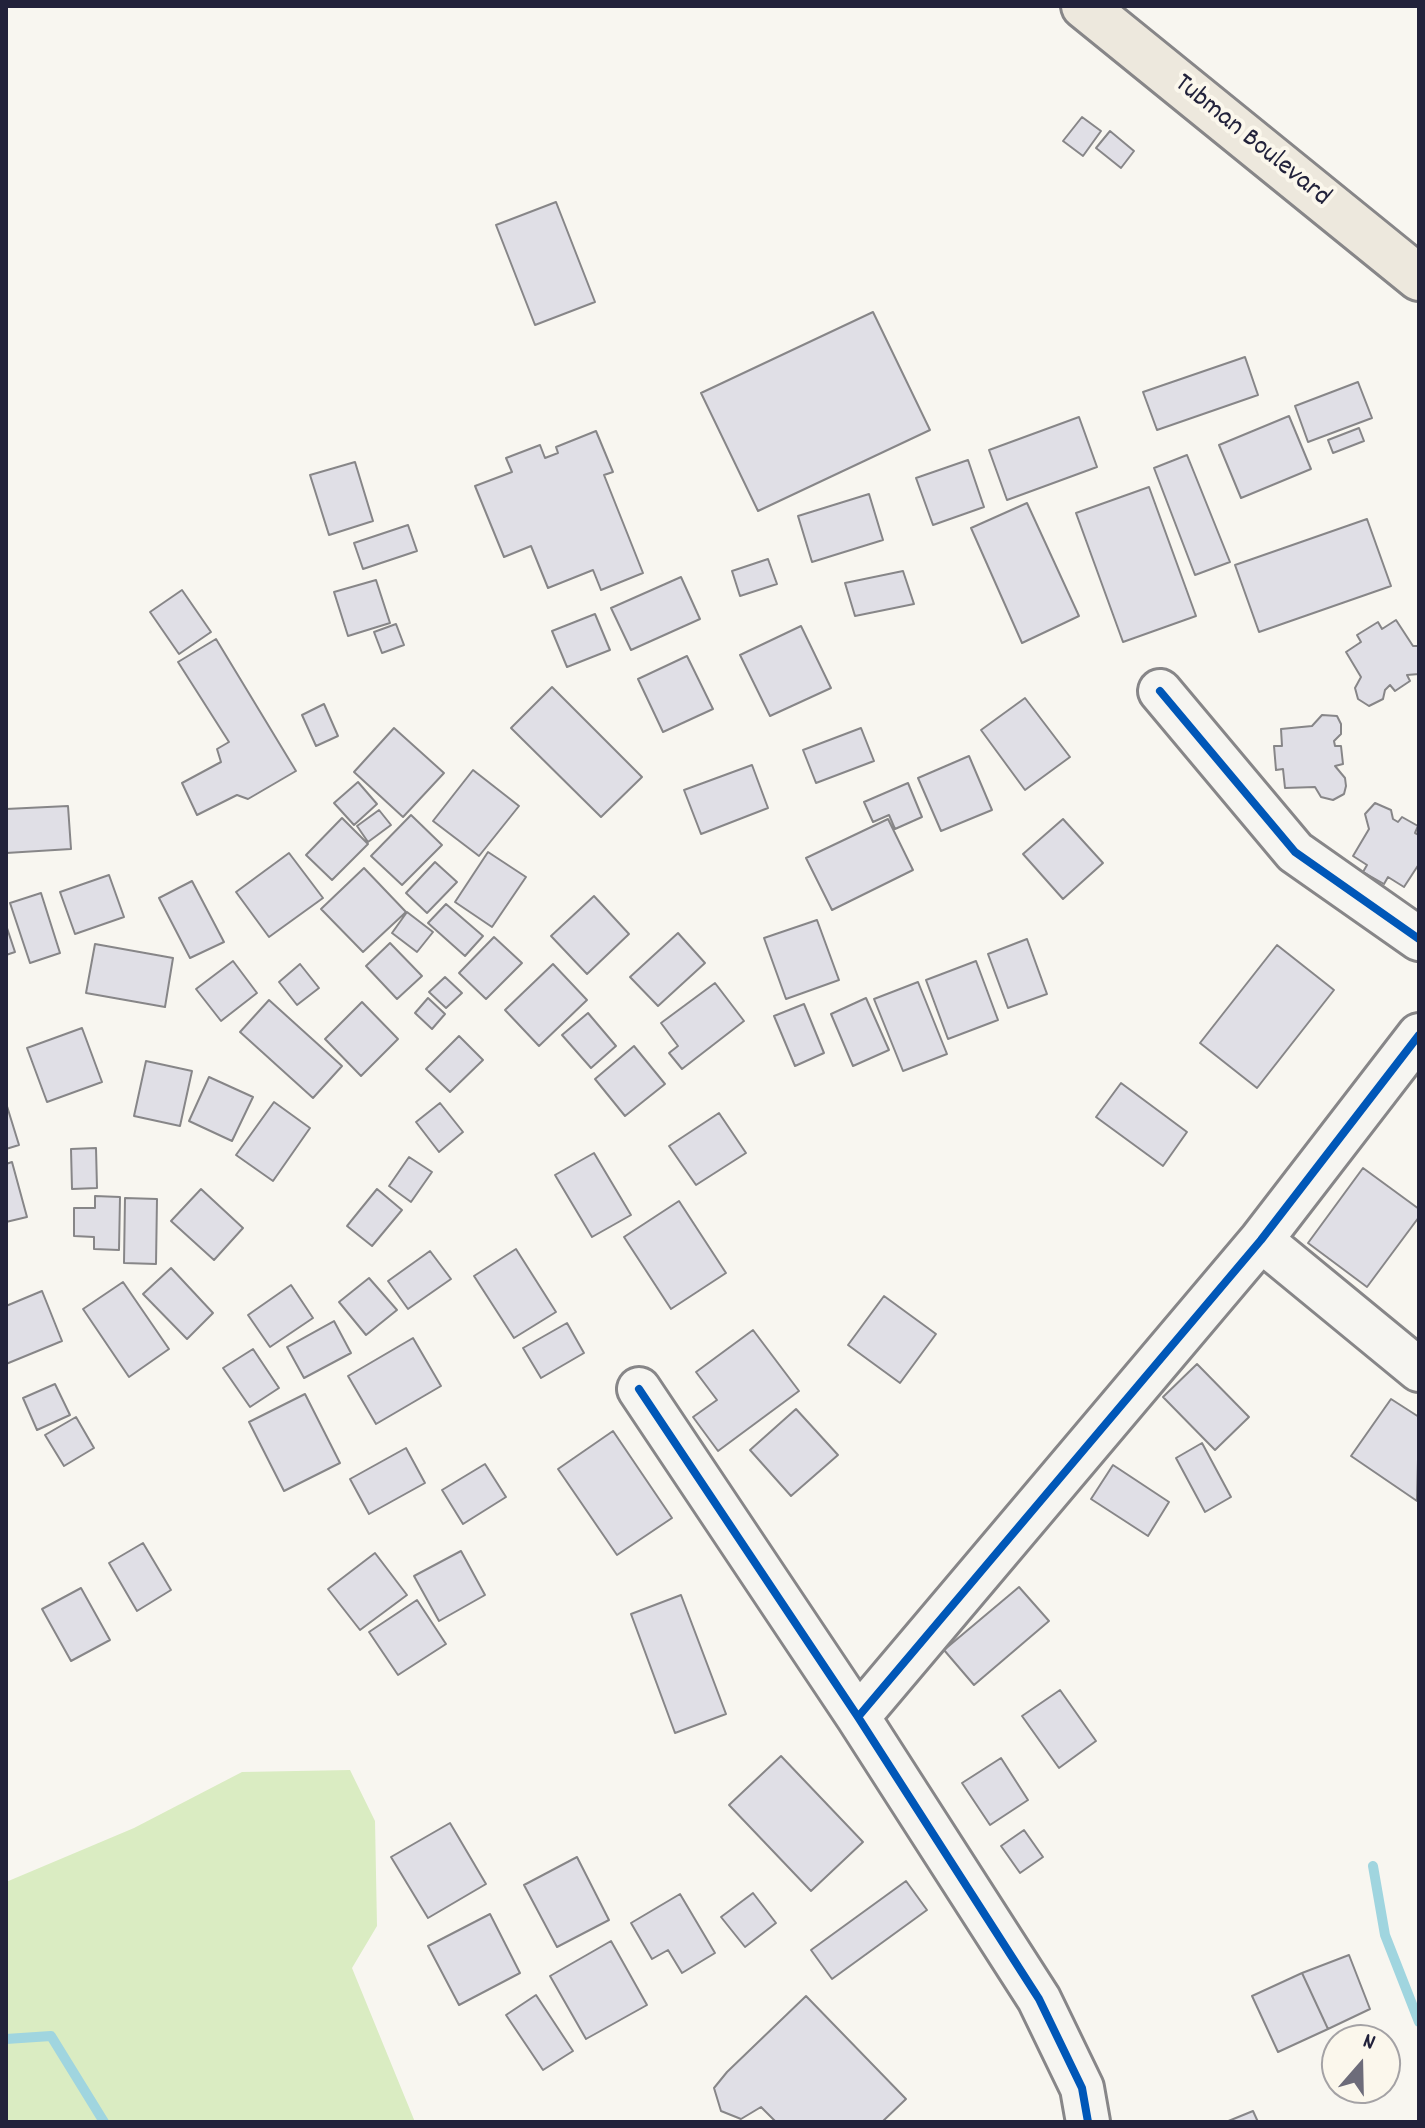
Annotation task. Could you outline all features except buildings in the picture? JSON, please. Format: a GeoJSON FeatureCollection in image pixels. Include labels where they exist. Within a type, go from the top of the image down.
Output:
{"type":"FeatureCollection","features":[{"type":"Feature","properties":{"kind":"highway","name":"Tubman Boulevard"},"geometry":{"type":"LineString","coordinates":[[1084,6],[1419,278]]}},
{"type":"Feature","properties":{"kind":"street"},"geometry":{"type":"LineString","coordinates":[[1160,691],[1295,852],[1419,939]]}},
{"type":"Feature","properties":{"kind":"street"},"geometry":{"type":"LineString","coordinates":[[858,1717],[1261,1240],[1418,1037]]}},
{"type":"Feature","properties":{"kind":"street"},"geometry":{"type":"LineString","coordinates":[[1261,1240],[1419,1370]]}},
{"type":"Feature","properties":{"kind":"street"},"geometry":{"type":"LineString","coordinates":[[639,1389],[858,1717],[1039,1999],[1082,2088],[1088,2122]]}},
{"type":"Feature","properties":{"kind":"green space"},"geometry":{"type":"Polygon","coordinates":[[[350,1770],[375,1821],[377,1926],[352,1968],[415,2122],[6,2122],[6,1882],[134,1828],[242,1772],[350,1770]]]}},
{"type":"Feature","properties":{"kind":"waterway"},"geometry":{"type":"LineString","coordinates":[[1373,1866],[1385,1935],[1419,2022]]}},
{"type":"Feature","properties":{"kind":"waterway"},"geometry":{"type":"LineString","coordinates":[[6,2039],[51,2036],[104,2122]]}},
{"type":"Feature","properties":{"kind":"cycle path"},"geometry":{"type":"LineString","coordinates":[[1160,691],[1295,852],[1419,939]]}},
{"type":"Feature","properties":{"kind":"cycle path"},"geometry":{"type":"LineString","coordinates":[[858,1717],[1261,1240],[1419,1035]]}},
{"type":"Feature","properties":{"kind":"cycle path"},"geometry":{"type":"LineString","coordinates":[[639,1389],[858,1717],[1039,1999],[1082,2088],[1088,2122]]}}]}
